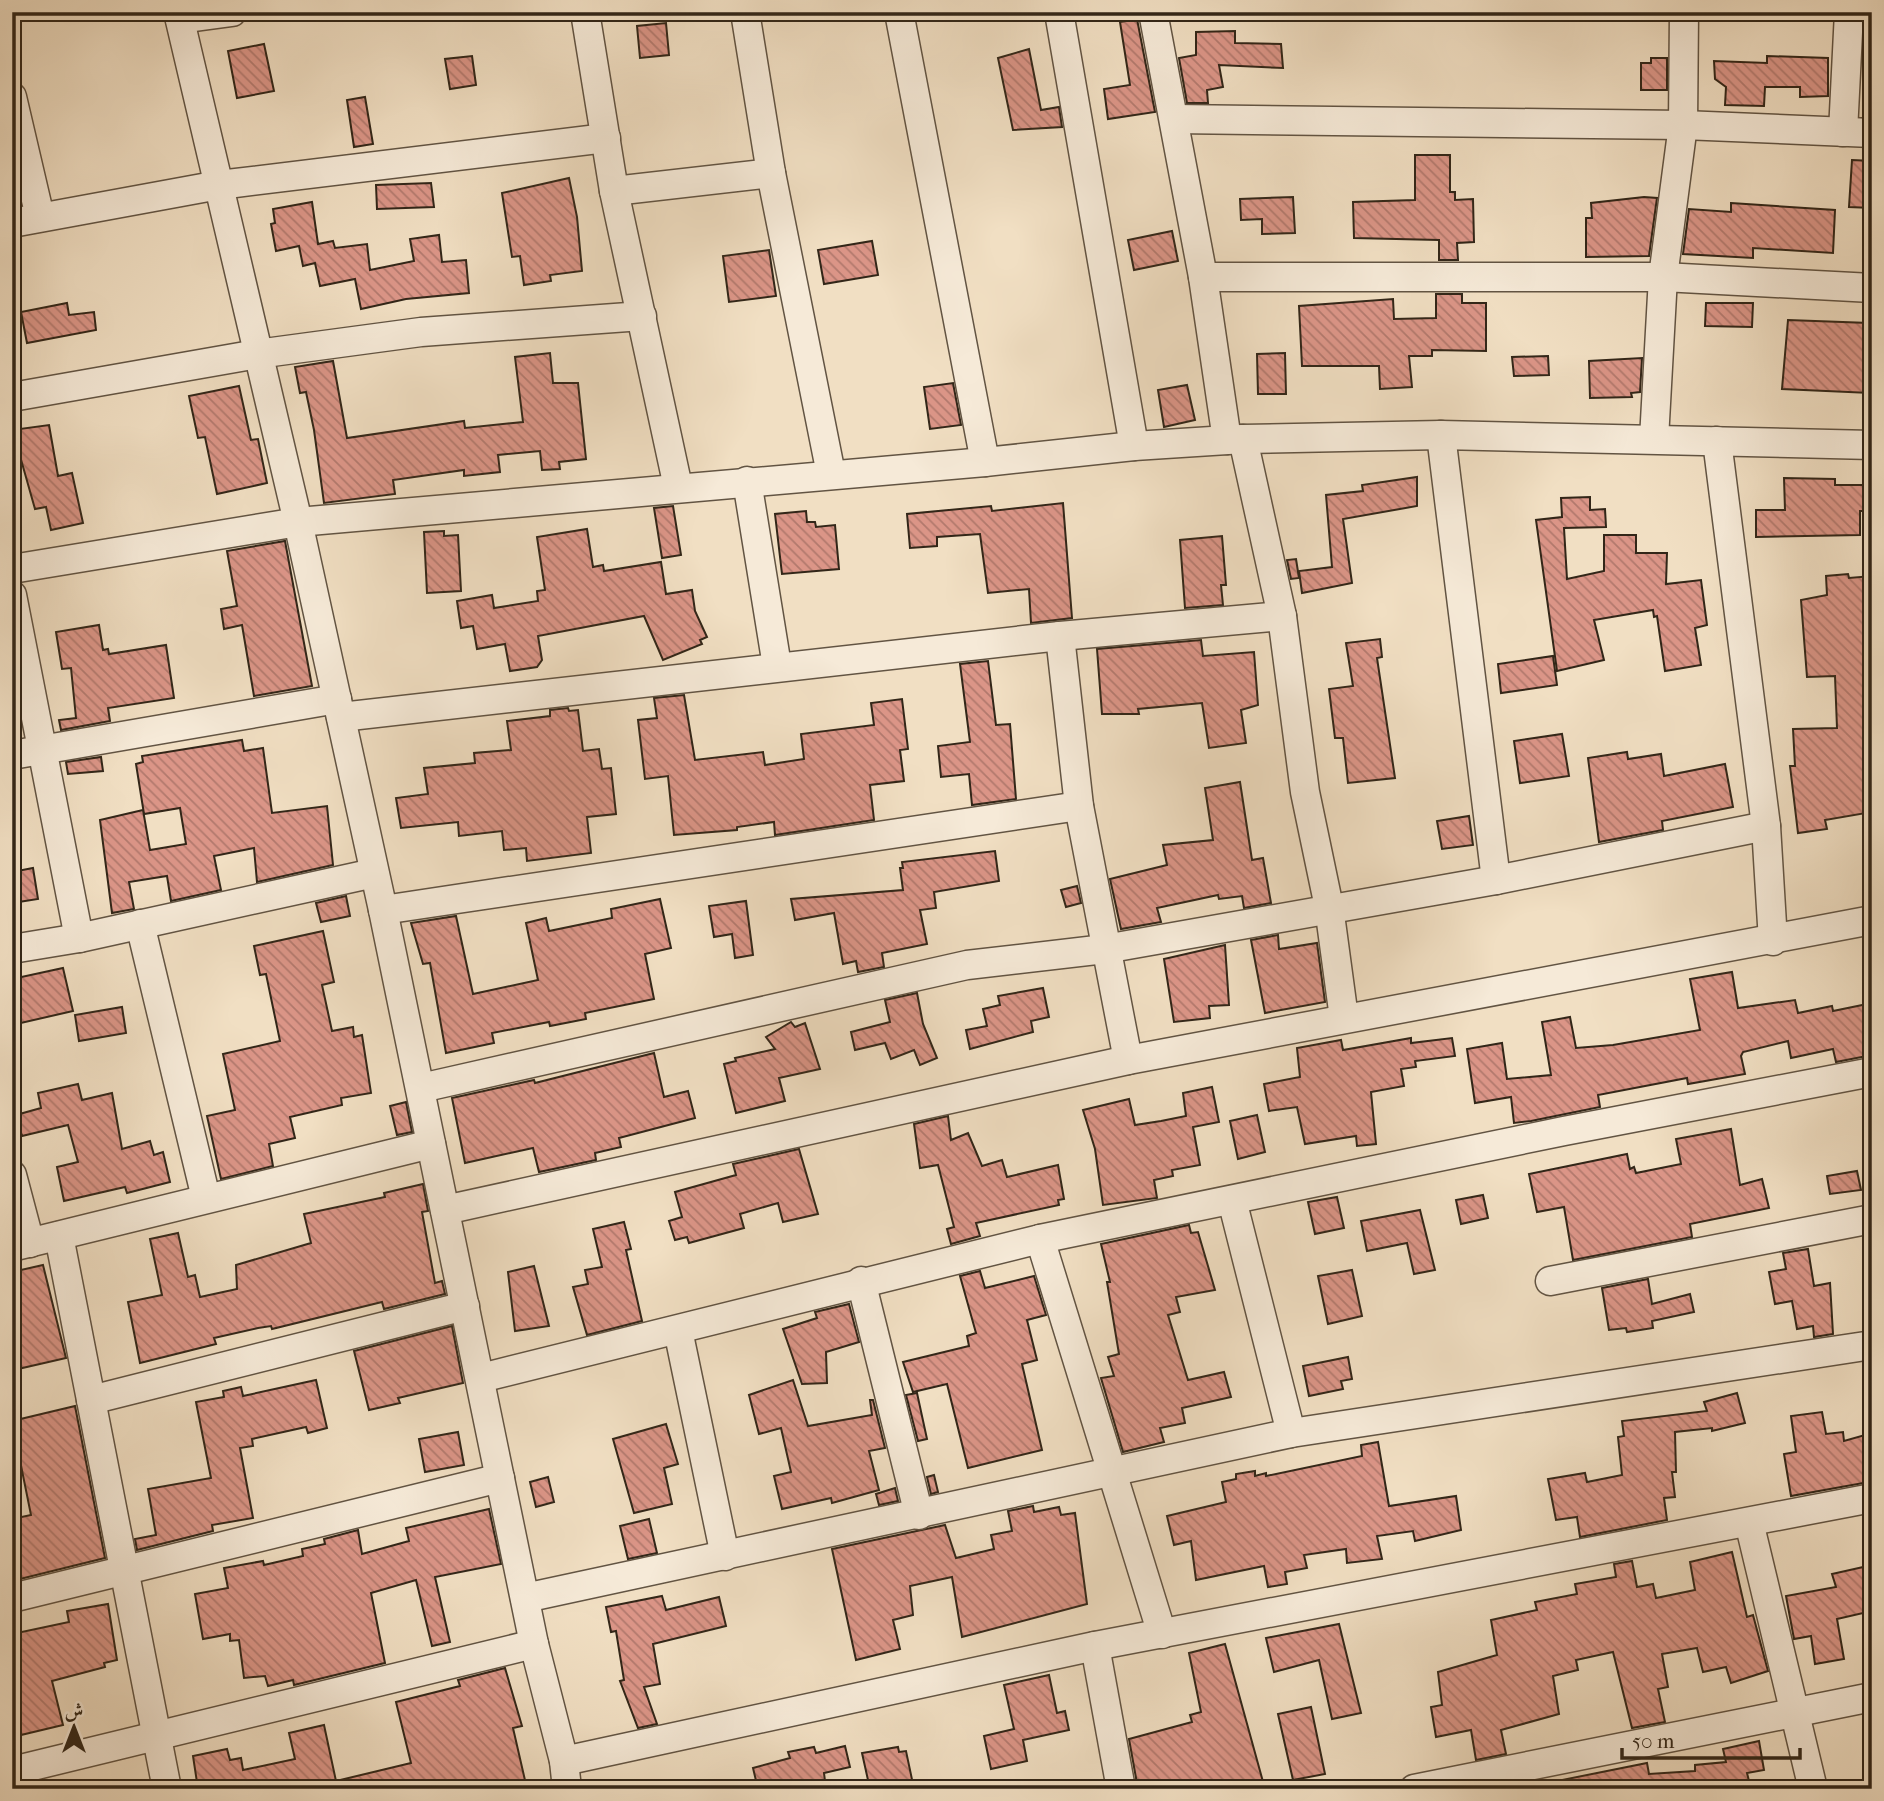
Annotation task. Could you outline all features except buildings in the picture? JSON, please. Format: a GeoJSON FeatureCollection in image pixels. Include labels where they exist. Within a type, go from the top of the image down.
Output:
{"type":"FeatureCollection","features":[{"type":"Feature","properties":{"kind":"street"},"geometry":{"type":"LineString","coordinates":[[232,12],[179,16],[339,708],[421,1088],[534,1644],[564,1761],[567,1789]]}},
{"type":"Feature","properties":{"kind":"street"},"geometry":{"type":"LineString","coordinates":[[585,12],[614,191],[678,487]]}},
{"type":"Feature","properties":{"kind":"street"},"geometry":{"type":"LineString","coordinates":[[745,12],[771,173],[831,474]]}},
{"type":"Feature","properties":{"kind":"street"},"geometry":{"type":"LineString","coordinates":[[900,12],[985,462]]}},
{"type":"Feature","properties":{"kind":"street"},"geometry":{"type":"LineString","coordinates":[[1059,12],[1134,446]]}},
{"type":"Feature","properties":{"kind":"street"},"geometry":{"type":"LineString","coordinates":[[1153,12],[1235,440],[1282,616],[1305,792],[1329,907],[1344,1018]]}},
{"type":"Feature","properties":{"kind":"street"},"geometry":{"type":"LineString","coordinates":[[1654,439],[1663,277],[1683,125],[1684,12]]}},
{"type":"Feature","properties":{"kind":"street"},"geometry":{"type":"LineString","coordinates":[[1843,132],[1849,12]]}},
{"type":"Feature","properties":{"kind":"street"},"geometry":{"type":"LineString","coordinates":[[12,97],[40,218]]}},
{"type":"Feature","properties":{"kind":"street"},"geometry":{"type":"LineString","coordinates":[[1174,119],[1683,125],[1872,133]]}},
{"type":"Feature","properties":{"kind":"street"},"geometry":{"type":"LineString","coordinates":[[12,223],[219,185],[606,138]]}},
{"type":"Feature","properties":{"kind":"street"},"geometry":{"type":"LineString","coordinates":[[614,191],[771,173]]}},
{"type":"Feature","properties":{"kind":"street"},"geometry":{"type":"LineString","coordinates":[[1203,277],[1663,277],[1872,288]]}},
{"type":"Feature","properties":{"kind":"street"},"geometry":{"type":"LineString","coordinates":[[12,397],[257,354],[421,332],[642,316]]}},
{"type":"Feature","properties":{"kind":"street"},"geometry":{"type":"LineString","coordinates":[[1441,435],[1496,880]]}},
{"type":"Feature","properties":{"kind":"street"},"geometry":{"type":"LineString","coordinates":[[12,569],[298,522],[985,462],[1134,446],[1235,440],[1441,435],[1872,445]]}},
{"type":"Feature","properties":{"kind":"street"},"geometry":{"type":"LineString","coordinates":[[1717,441],[1766,826],[1773,941]]}},
{"type":"Feature","properties":{"kind":"street"},"geometry":{"type":"LineString","coordinates":[[747,481],[777,666]]}},
{"type":"Feature","properties":{"kind":"street"},"geometry":{"type":"LineString","coordinates":[[12,595],[79,938]]}},
{"type":"Feature","properties":{"kind":"street"},"geometry":{"type":"LineString","coordinates":[[12,755],[339,708],[1282,616]]}},
{"type":"Feature","properties":{"kind":"street"},"geometry":{"type":"LineString","coordinates":[[1060,636],[1079,806],[1105,949],[1129,1060]]}},
{"type":"Feature","properties":{"kind":"street"},"geometry":{"type":"LineString","coordinates":[[383,910],[1079,806]]}},
{"type":"Feature","properties":{"kind":"street"},"geometry":{"type":"LineString","coordinates":[[421,1088],[995,960],[1105,949],[1329,907],[1496,880],[1766,826]]}},
{"type":"Feature","properties":{"kind":"street"},"geometry":{"type":"LineString","coordinates":[[12,949],[79,938],[374,873]]}},
{"type":"Feature","properties":{"kind":"street"},"geometry":{"type":"LineString","coordinates":[[445,1210],[1129,1060],[1344,1018],[1773,941],[1872,920]]}},
{"type":"Feature","properties":{"kind":"street"},"geometry":{"type":"LineString","coordinates":[[140,924],[206,1198]]}},
{"type":"Feature","properties":{"kind":"street"},"geometry":{"type":"LineString","coordinates":[[481,1378],[678,1330],[861,1281],[1040,1239],[1564,1131],[1872,1072]]}},
{"type":"Feature","properties":{"kind":"street"},"geometry":{"type":"LineString","coordinates":[[12,1175],[21,1245],[431,1144]]}},
{"type":"Feature","properties":{"kind":"street"},"geometry":{"type":"LineString","coordinates":[[1231,1200],[1291,1433]]}},
{"type":"Feature","properties":{"kind":"street"},"geometry":{"type":"LineString","coordinates":[[1550,1281],[1872,1219]]}},
{"type":"Feature","properties":{"kind":"street"},"geometry":{"type":"LineString","coordinates":[[59,1236],[167,1789]]}},
{"type":"Feature","properties":{"kind":"street"},"geometry":{"type":"LineString","coordinates":[[1040,1239],[1162,1634]]}},
{"type":"Feature","properties":{"kind":"street"},"geometry":{"type":"LineString","coordinates":[[861,1281],[919,1515]]}},
{"type":"Feature","properties":{"kind":"street"},"geometry":{"type":"LineString","coordinates":[[91,1400],[465,1306]]}},
{"type":"Feature","properties":{"kind":"street"},"geometry":{"type":"LineString","coordinates":[[678,1330],[725,1556]]}},
{"type":"Feature","properties":{"kind":"street"},"geometry":{"type":"LineString","coordinates":[[526,1598],[1291,1433],[1872,1345]]}},
{"type":"Feature","properties":{"kind":"street"},"geometry":{"type":"LineString","coordinates":[[12,1598],[500,1478]]}},
{"type":"Feature","properties":{"kind":"street"},"geometry":{"type":"LineString","coordinates":[[564,1761],[1095,1646],[1872,1498]]}},
{"type":"Feature","properties":{"kind":"street"},"geometry":{"type":"LineString","coordinates":[[1749,1522],[1813,1789]]}},
{"type":"Feature","properties":{"kind":"street"},"geometry":{"type":"LineString","coordinates":[[12,1771],[534,1644]]}},
{"type":"Feature","properties":{"kind":"street"},"geometry":{"type":"LineString","coordinates":[[1095,1646],[1121,1789]]}},
{"type":"Feature","properties":{"kind":"street"},"geometry":{"type":"LineString","coordinates":[[1414,1789],[1872,1698]]}}]}
